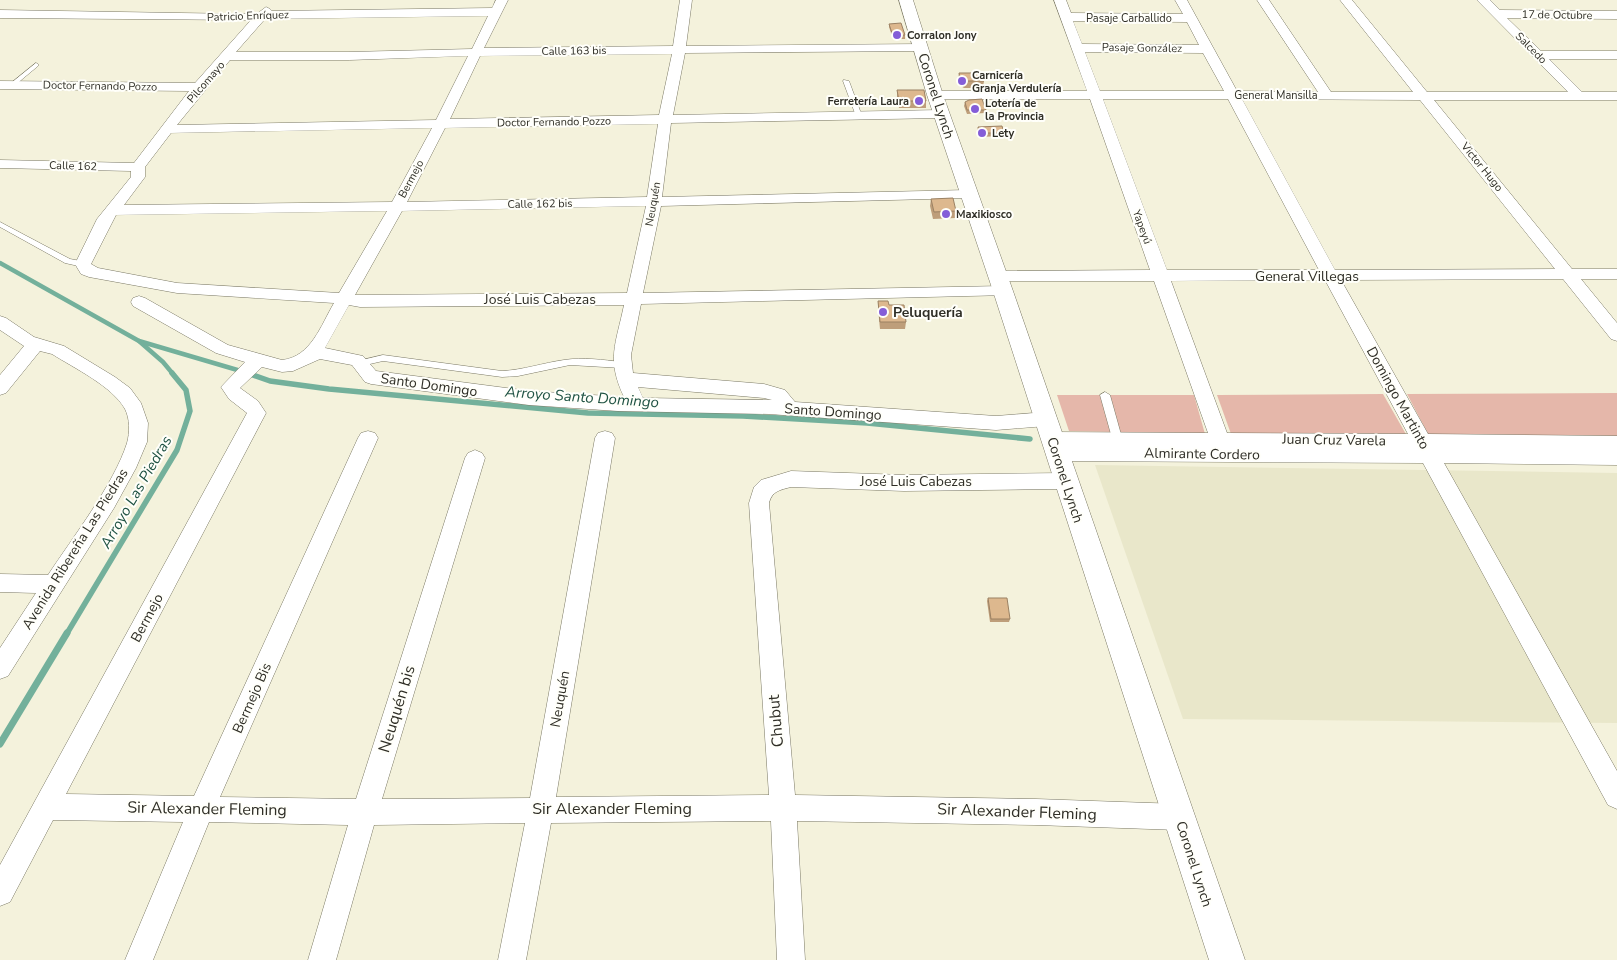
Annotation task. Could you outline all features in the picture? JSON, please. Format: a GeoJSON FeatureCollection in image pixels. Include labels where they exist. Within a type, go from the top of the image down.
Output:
{"type":"FeatureCollection","features":[{"type":"Feature","properties":{"kind":"street"},"geometry":{"type":"LineString","coordinates":[[0,25],[6,14],[30,0]]}},
{"type":"Feature","properties":{"kind":"street","name":"Pilcomayo"},"geometry":{"type":"LineString","coordinates":[[83,264],[112,210],[166,129],[199,87],[276,0]]}},
{"type":"Feature","properties":{"kind":"street"},"geometry":{"type":"LineString","coordinates":[[368,13],[377,0]]}},
{"type":"Feature","properties":{"kind":"street","name":"Neuquén"},"geometry":{"type":"LineString","coordinates":[[623,372],[622,355],[654,202],[665,120],[679,50],[686,0]]}},
{"type":"Feature","properties":{"kind":"street","name":"Coronel Lynch"},"geometry":{"type":"LineString","coordinates":[[906,0],[938,104],[1001,284],[1226,960]]}},
{"type":"Feature","properties":{"kind":"street","name":"Yapeyú"},"geometry":{"type":"LineString","coordinates":[[1060,0],[1223,447]]}},
{"type":"Feature","properties":{"kind":"street","name":"Domingo Martinto"},"geometry":{"type":"LineString","coordinates":[[1182,0],[1330,275],[1617,796]]}},
{"type":"Feature","properties":{"kind":"street"},"geometry":{"type":"LineString","coordinates":[[1263,0],[1328,94]]}},
{"type":"Feature","properties":{"kind":"street","name":"Victor Hugo"},"geometry":{"type":"LineString","coordinates":[[1346,0],[1617,335]]}},
{"type":"Feature","properties":{"kind":"street","name":"Salcedo"},"geometry":{"type":"LineString","coordinates":[[1483,0],[1578,95]]}},
{"type":"Feature","properties":{"kind":"street","name":"Patricio Enríquez"},"geometry":{"type":"LineString","coordinates":[[6,14],[240,18],[281,14],[368,13],[499,6]]}},
{"type":"Feature","properties":{"kind":"street","name":"Bermejo"},"geometry":{"type":"LineString","coordinates":[[313,354],[346,299],[397,206],[440,125],[499,6]]}},
{"type":"Feature","properties":{"kind":"street","name":"17 de Octubre"},"geometry":{"type":"LineString","coordinates":[[1497,14],[1617,15]]}},
{"type":"Feature","properties":{"kind":"street","name":"Pasaje Carballido"},"geometry":{"type":"LineString","coordinates":[[1067,17],[1191,18]]}},
{"type":"Feature","properties":{"kind":"street","name":"Calle 163 bis"},"geometry":{"type":"LineString","coordinates":[[228,56],[349,56],[920,47]]}},
{"type":"Feature","properties":{"kind":"street","name":"Pasaje González"},"geometry":{"type":"LineString","coordinates":[[1077,48],[1208,49]]}},
{"type":"Feature","properties":{"kind":"street"},"geometry":{"type":"LineString","coordinates":[[1538,55],[1617,54]]}},
{"type":"Feature","properties":{"kind":"street","name":"Doctor Fernando Pozzo"},"geometry":{"type":"LineString","coordinates":[[6,85],[199,87]]}},
{"type":"Feature","properties":{"kind":"street","name":"General Mansilla"},"geometry":{"type":"LineString","coordinates":[[938,104],[1093,94],[1616,96]]}},
{"type":"Feature","properties":{"kind":"street","name":"Doctor Fernando Pozzo"},"geometry":{"type":"LineString","coordinates":[[166,129],[859,116],[938,104]]}},
{"type":"Feature","properties":{"kind":"street","name":"Calle 162"},"geometry":{"type":"LineString","coordinates":[[0,164],[138,170]]}},
{"type":"Feature","properties":{"kind":"street","name":"Calle 162 bis"},"geometry":{"type":"LineString","coordinates":[[112,210],[420,207],[968,194]]}},
{"type":"Feature","properties":{"kind":"street","name":"José Luis Cabezas"},"geometry":{"type":"LineString","coordinates":[[83,264],[87,270],[95,273],[177,288],[331,297],[360,301],[634,299],[1001,284]]}},
{"type":"Feature","properties":{"kind":"street","name":"General Villegas"},"geometry":{"type":"LineString","coordinates":[[1001,284],[1161,277],[1617,274]]}},
{"type":"Feature","properties":{"kind":"street"},"geometry":{"type":"LineString","coordinates":[[139,302],[222,349],[255,362],[282,366],[293,365],[313,354]]}},
{"type":"Feature","properties":{"kind":"street","name":"Avenida Ribereña Las Piedras"},"geometry":{"type":"LineString","coordinates":[[0,322],[28,341],[58,350],[123,393],[134,408],[139,423],[137,442],[126,468],[107,502],[0,668]]}},
{"type":"Feature","properties":{"kind":"street"},"geometry":{"type":"LineString","coordinates":[[0,388],[36,344]]}},
{"type":"Feature","properties":{"kind":"street","name":"Santo Domingo"},"geometry":{"type":"LineString","coordinates":[[313,354],[357,360],[371,377],[529,398],[637,404],[789,408],[996,423],[1051,437]]}},
{"type":"Feature","properties":{"kind":"street","name":"Bermejo"},"geometry":{"type":"LineString","coordinates":[[0,892],[257,413],[254,408],[232,393],[230,387],[255,362]]}},
{"type":"Feature","properties":{"kind":"street"},"geometry":{"type":"LineString","coordinates":[[623,372],[637,404]]}},
{"type":"Feature","properties":{"kind":"street"},"geometry":{"type":"LineString","coordinates":[[623,372],[764,391],[778,395],[789,408]]}},
{"type":"Feature","properties":{"kind":"street"},"geometry":{"type":"LineString","coordinates":[[1051,437],[1117,438],[1223,447]]}},
{"type":"Feature","properties":{"kind":"street","name":"Almirante Cordero"},"geometry":{"type":"LineString","coordinates":[[1051,437],[1223,447],[1426,449],[1617,457]]}},
{"type":"Feature","properties":{"kind":"street","name":"Bermejo Bis"},"geometry":{"type":"LineString","coordinates":[[139,960],[202,809],[368,438]]}},
{"type":"Feature","properties":{"kind":"street","name":"Neuquén"},"geometry":{"type":"LineString","coordinates":[[512,960],[541,809],[605,438]]}},
{"type":"Feature","properties":{"kind":"street"},"geometry":{"type":"LineString","coordinates":[[1426,449],[1617,443]]}},
{"type":"Feature","properties":{"kind":"street","name":"Neuquén bis"},"geometry":{"type":"LineString","coordinates":[[322,960],[475,458]]}},
{"type":"Feature","properties":{"kind":"street","name":"José Luis Cabezas"},"geometry":{"type":"LineString","coordinates":[[768,486],[791,479],[904,483],[1065,481]]}},
{"type":"Feature","properties":{"kind":"street","name":"Chubut"},"geometry":{"type":"LineString","coordinates":[[768,486],[761,493],[759,502],[783,808],[790,960]]}},
{"type":"Feature","properties":{"kind":"street"},"geometry":{"type":"LineString","coordinates":[[0,583],[54,584]]}},
{"type":"Feature","properties":{"kind":"street","name":"Sir Alexander Fleming"},"geometry":{"type":"LineString","coordinates":[[45,808],[366,812],[783,808],[1026,811],[1179,816]]}},
{"type":"Feature","properties":{"kind":"lane"},"geometry":{"type":"LineString","coordinates":[[6,85],[36,65]]}},
{"type":"Feature","properties":{"kind":"lane"},"geometry":{"type":"LineString","coordinates":[[846,81],[859,116]]}},
{"type":"Feature","properties":{"kind":"lane"},"geometry":{"type":"LineString","coordinates":[[0,224],[68,261],[83,264]]}},
{"type":"Feature","properties":{"kind":"lane"},"geometry":{"type":"LineString","coordinates":[[361,363],[383,358],[502,374],[520,374],[566,362],[589,362],[623,372]]}},
{"type":"Feature","properties":{"kind":"lane"},"geometry":{"type":"LineString","coordinates":[[1105,395],[1117,438]]}},
{"type":"Feature","properties":{"kind":"shaded area"},"geometry":{"type":"Polygon","coordinates":[[[1617,393],[1617,438],[1429,436],[1407,394],[1617,393]]]}},
{"type":"Feature","properties":{"kind":"shaded area"},"geometry":{"type":"Polygon","coordinates":[[[1383,394],[1407,436],[1231,434],[1217,395],[1383,394]]]}},
{"type":"Feature","properties":{"kind":"shaded area"},"geometry":{"type":"Polygon","coordinates":[[[1057,395],[1194,395],[1205,434],[1069,431],[1057,395]]]}},
{"type":"Feature","properties":{"kind":"shaded area"},"geometry":{"type":"Polygon","coordinates":[[[1095,465],[1617,473],[1617,723],[1183,719],[1095,465]]]}},
{"type":"Feature","properties":{"kind":"building"},"geometry":{"type":"Polygon","coordinates":[[[901,23],[905,35],[893,36],[889,24],[901,23]]]}},
{"type":"Feature","properties":{"kind":"building"},"geometry":{"type":"Polygon","coordinates":[[[959,73],[982,73],[984,81],[965,81],[960,78],[959,73]]]}},
{"type":"Feature","properties":{"kind":"building"},"geometry":{"type":"Polygon","coordinates":[[[897,90],[924,90],[926,101],[899,101],[897,90]]]}},
{"type":"Feature","properties":{"kind":"building"},"geometry":{"type":"Polygon","coordinates":[[[982,99],[986,110],[967,110],[965,102],[982,99]]]}},
{"type":"Feature","properties":{"kind":"building"},"geometry":{"type":"Polygon","coordinates":[[[1002,126],[1004,133],[980,133],[978,127],[1002,126]]]}},
{"type":"Feature","properties":{"kind":"building"},"geometry":{"type":"Polygon","coordinates":[[[953,198],[956,211],[934,212],[931,199],[953,198]]]}},
{"type":"Feature","properties":{"kind":"building"},"geometry":{"type":"Polygon","coordinates":[[[878,301],[888,301],[889,305],[904,305],[906,322],[880,322],[878,301]]]}},
{"type":"Feature","properties":{"kind":"building"},"geometry":{"type":"Polygon","coordinates":[[[988,598],[1007,598],[1010,619],[991,619],[988,598]]]}},
{"type":"Feature","properties":{"kind":"waterway","name":"Arroyo Las Piedras"},"geometry":{"type":"LineString","coordinates":[[0,263],[139,341]]}},
{"type":"Feature","properties":{"kind":"waterway","name":"Arroyo Santo Domingo"},"geometry":{"type":"LineString","coordinates":[[139,341],[251,374]]}},
{"type":"Feature","properties":{"kind":"waterway","name":"Arroyo Las Piedras"},"geometry":{"type":"LineString","coordinates":[[139,341],[163,362],[173,374]]}},
{"type":"Feature","properties":{"kind":"waterway","name":"Arroyo Las Piedras"},"geometry":{"type":"LineString","coordinates":[[66,635],[177,450],[190,411],[186,390],[172,373]]}},
{"type":"Feature","properties":{"kind":"waterway","name":"Arroyo Santo Domingo"},"geometry":{"type":"LineString","coordinates":[[247,373],[270,381],[329,389],[588,413],[743,416],[867,423],[1030,439]]}},
{"type":"Feature","properties":{"kind":"waterway","name":"Arroyo Las Piedras"},"geometry":{"type":"LineString","coordinates":[[0,744],[67,633]]}},
{"type":"Feature","properties":{"kind":"place","name":"Corralon Jony"},"geometry":{"type":"Point","coordinates":[897,35]}},
{"type":"Feature","properties":{"kind":"place","name":"Carnicería Granja Verdulería"},"geometry":{"type":"Point","coordinates":[962,81]}},
{"type":"Feature","properties":{"kind":"place","name":"Ferretería Laura"},"geometry":{"type":"Point","coordinates":[919,101]}},
{"type":"Feature","properties":{"kind":"place","name":"Lotería de la Provincia"},"geometry":{"type":"Point","coordinates":[975,109]}},
{"type":"Feature","properties":{"kind":"place","name":"Lety"},"geometry":{"type":"Point","coordinates":[982,133]}},
{"type":"Feature","properties":{"kind":"place","name":"Maxikiosco"},"geometry":{"type":"Point","coordinates":[946,214]}},
{"type":"Feature","properties":{"kind":"place","name":"Peluquería"},"geometry":{"type":"Point","coordinates":[883,312]}}]}
